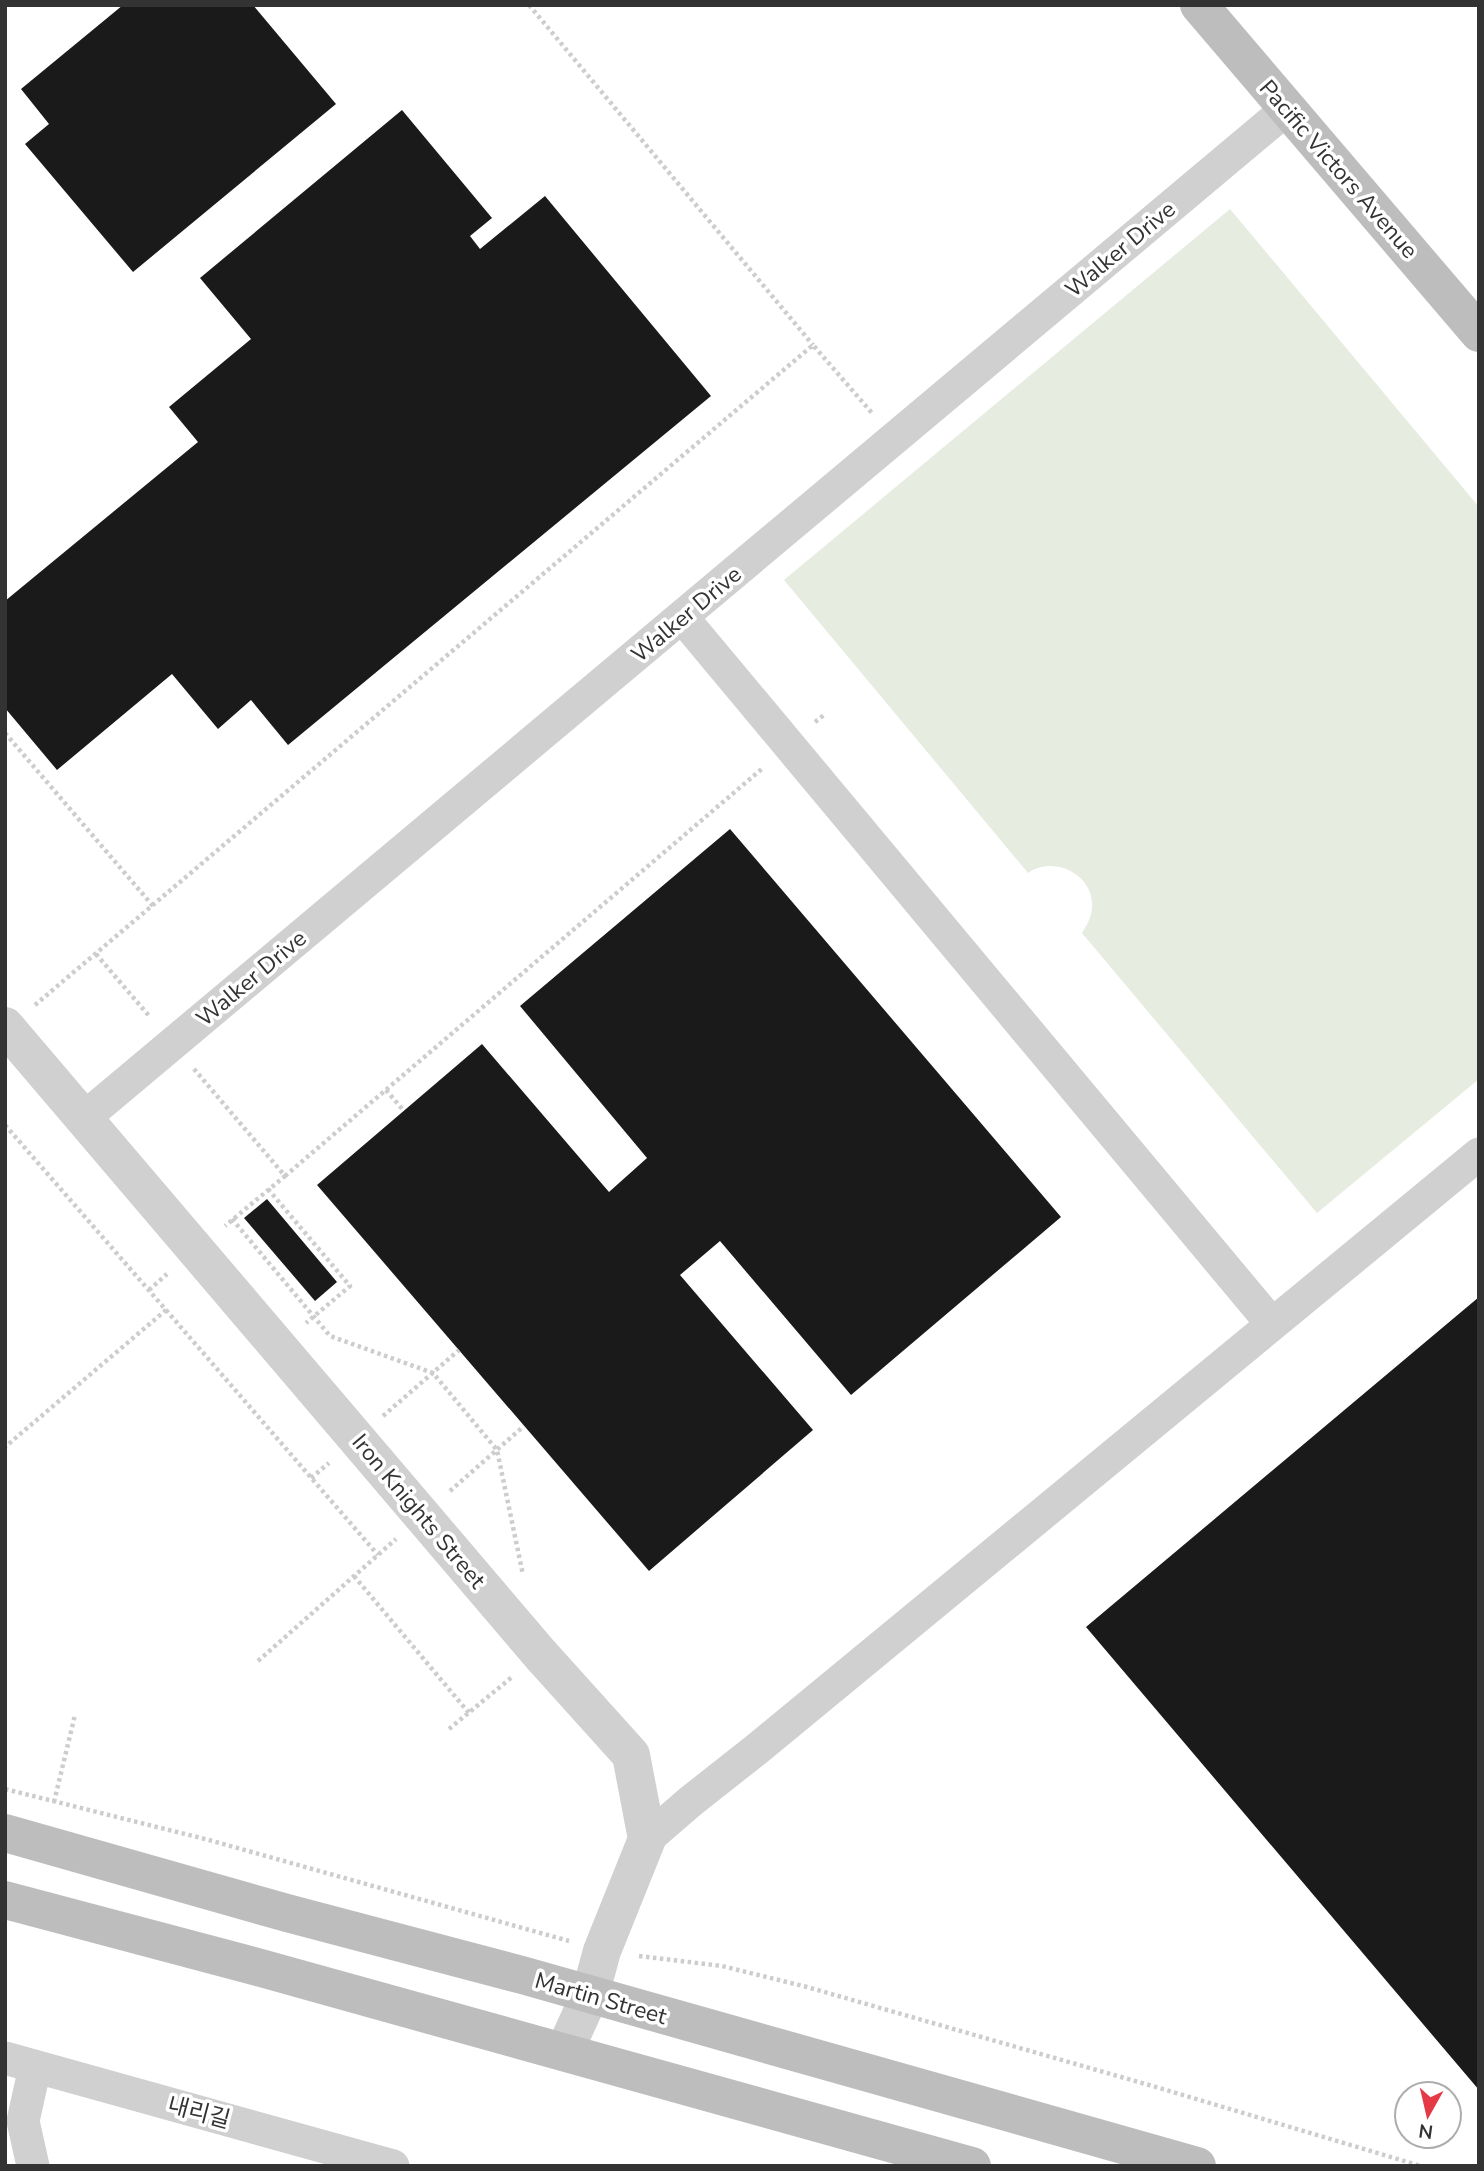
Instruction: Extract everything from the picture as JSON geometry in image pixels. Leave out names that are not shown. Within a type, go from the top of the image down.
[{"type":"main road","name":"Pacific Victors Avenue","points":[[1199,5],[1479,333]]},
{"type":"main road","name":"Martin Street","points":[[5,1833],[1196,2166]]},
{"type":"main road","points":[[5,1900],[972,2166]]},
{"type":"street","name":"Walker Drive","points":[[84,1118],[1287,109]]},
{"type":"street","points":[[682,617],[1272,1324]]},
{"type":"street","name":"Iron Knights Street","points":[[6,1027],[540,1654],[631,1755],[647,1839]]},
{"type":"street","points":[[564,2052],[590,1995],[602,1951],[647,1839],[1479,1154]]},
{"type":"street","points":[[20,2062],[23,2121],[33,2166]]},
{"type":"street","name":"내리길","points":[[20,2062],[393,2166]]},
{"type":"path","points":[[528,5],[894,439]]},
{"type":"path","points":[[6,1027],[153,906],[813,345]]},
{"type":"path","points":[[149,1290],[824,715]]},
{"type":"path","points":[[5,733],[153,906]]},
{"type":"path","points":[[96,954],[285,1175]]},
{"type":"path","points":[[386,1090],[404,1111]]},
{"type":"path","points":[[5,1125],[378,1555]]},
{"type":"path","points":[[268,1189],[350,1286],[279,1346]]},
{"type":"path","points":[[232,1219],[330,1336],[433,1373],[497,1450],[526,1586]]},
{"type":"path","points":[[5,1447],[166,1310]]},
{"type":"path","points":[[258,1661],[524,1426]]},
{"type":"path","points":[[354,1576],[469,1713]]},
{"type":"path","points":[[449,1729],[540,1654]]},
{"type":"path","points":[[54,1802],[75,1715]]},
{"type":"path","points":[[5,1789],[222,1844],[602,1951],[722,1966],[807,1987],[1422,2166]]},
{"type":"shaded area","points":[[1230,209],[1479,507],[1479,1079],[1317,1213],[1082,933],[1092,910],[1091,895],[1086,885],[1079,877],[1060,867],[1038,868],[1028,873],[784,580]]},
{"type":"building","points":[[123,5],[253,5],[336,104],[133,272],[25,144],[49,124],[21,89]]},
{"type":"building","points":[[402,110],[492,218],[470,236],[480,249],[545,196],[711,396],[288,745],[251,700],[218,729],[172,674],[57,770],[5,708],[5,601],[198,442],[169,407],[251,339],[200,278]]},
{"type":"building","points":[[730,829],[1061,1217],[851,1395],[720,1241],[680,1275],[813,1430],[649,1571],[317,1185],[482,1044],[609,1192],[647,1158],[520,1006]]},
{"type":"building","points":[[267,1199],[337,1282],[315,1301],[244,1218]]},
{"type":"building","points":[[1479,1297],[1479,2090],[1086,1627]]}]
